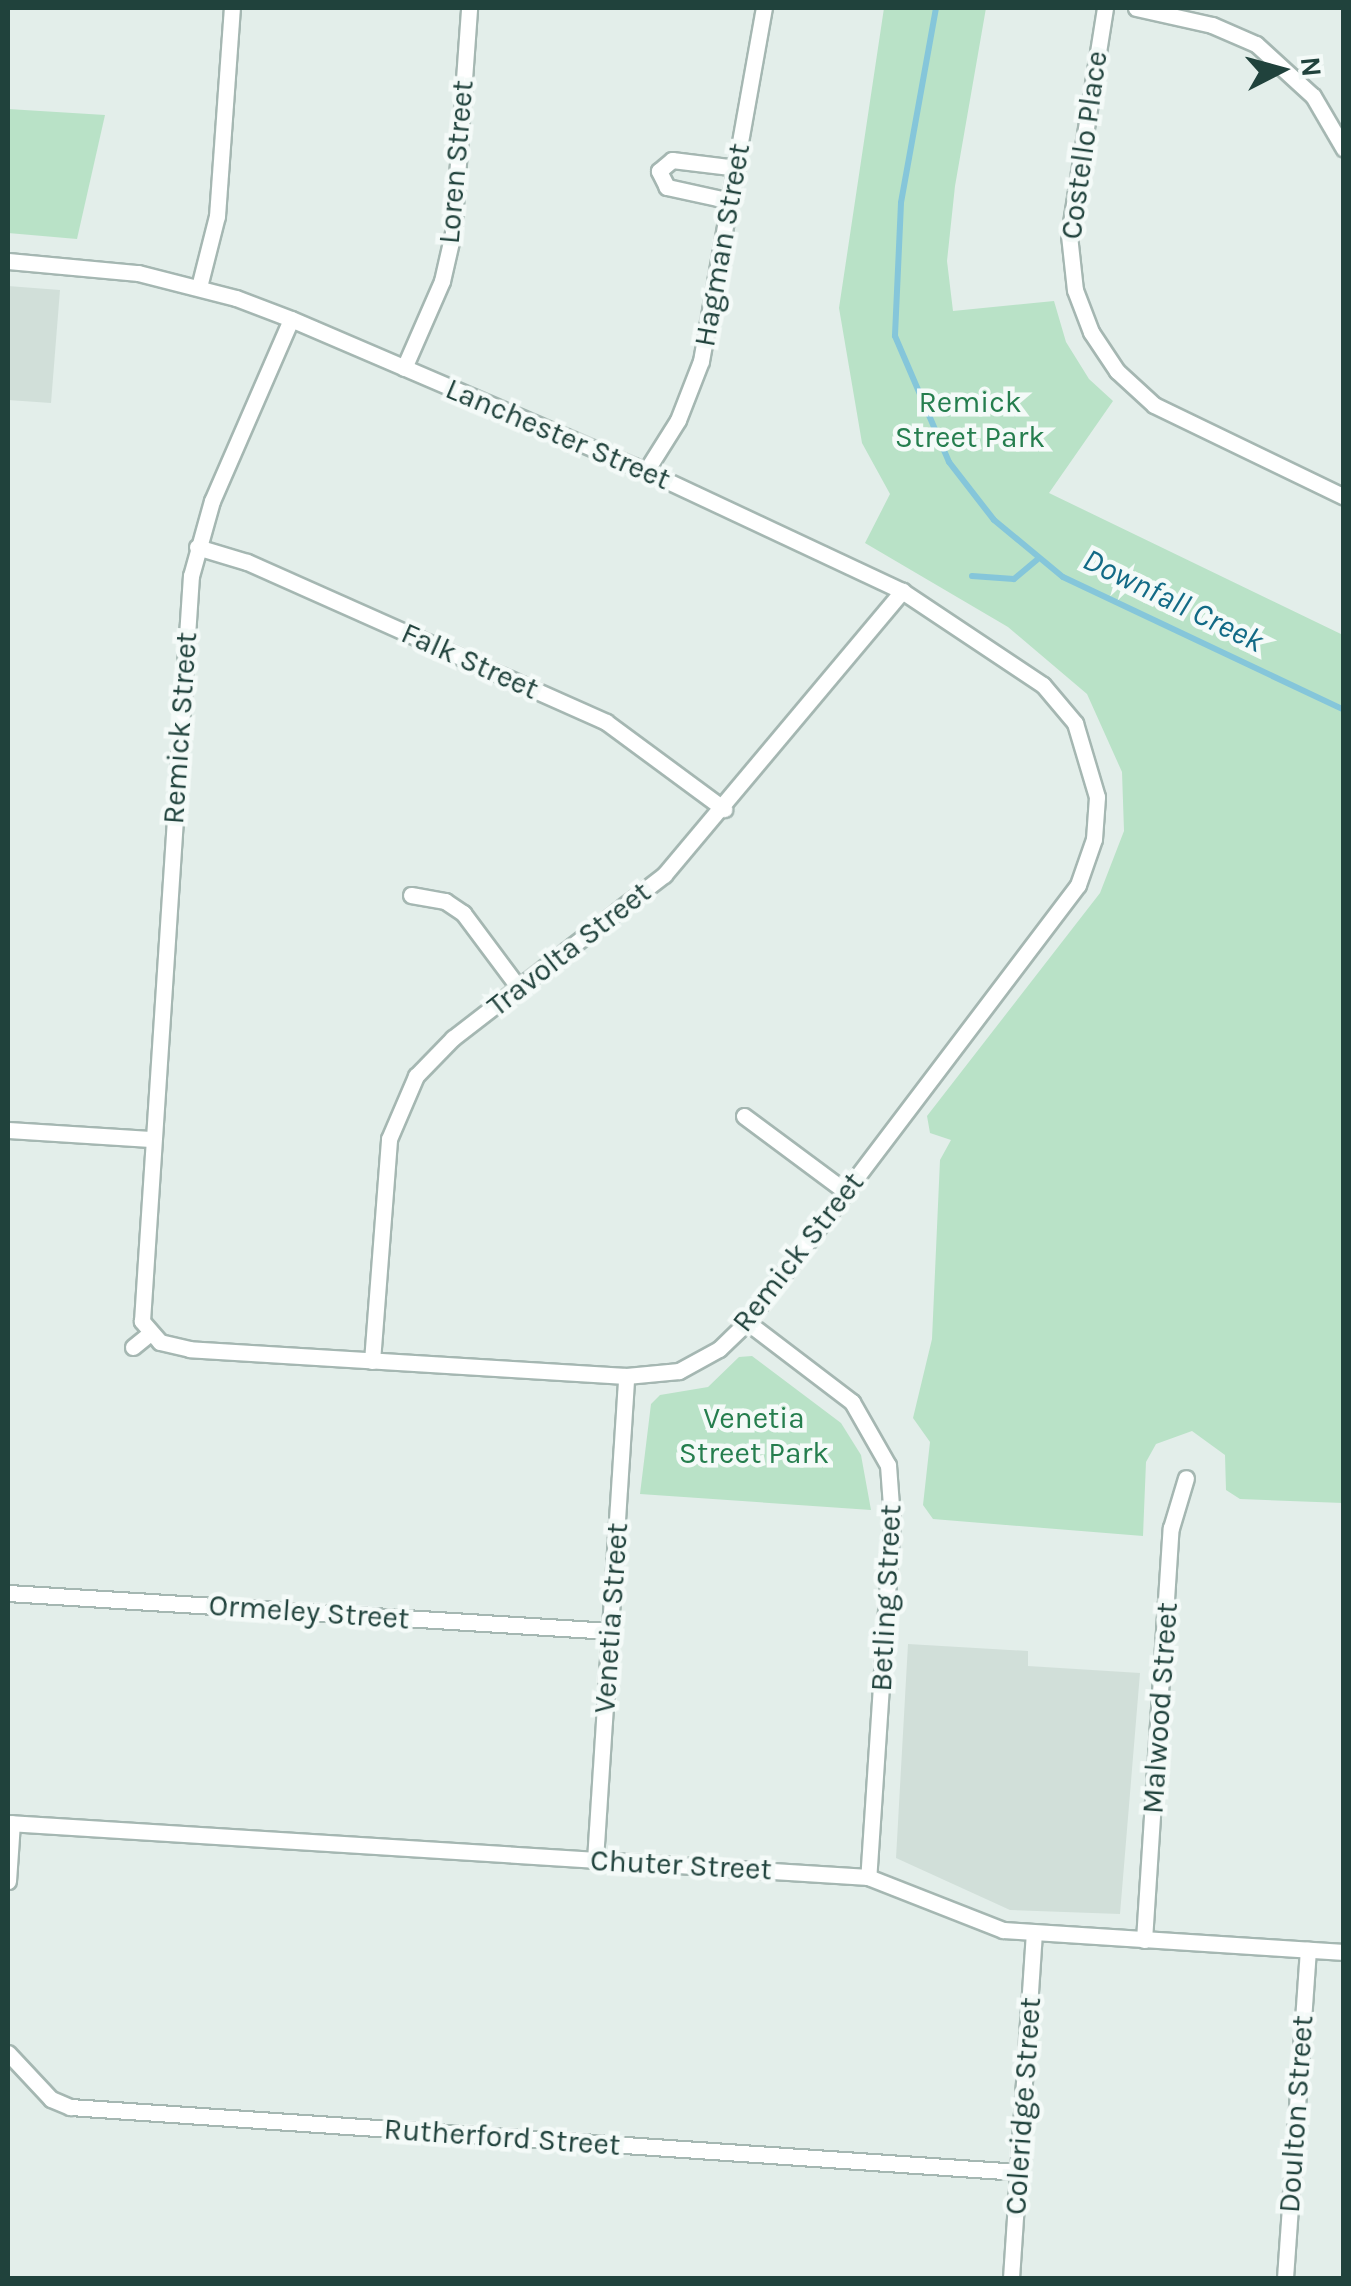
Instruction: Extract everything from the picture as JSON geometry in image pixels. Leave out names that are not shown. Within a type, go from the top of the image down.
[{"type":"street","points":[[199,287],[217,216],[232,8]]},
{"type":"street","name":"Loren Street","points":[[404,368],[442,281],[453,232],[469,8]]},
{"type":"street","name":"Hagman Street","points":[[646,472],[678,420],[701,361],[764,8]]},
{"type":"street","name":"Costello Place","points":[[1105,8],[1069,235],[1075,290],[1092,332],[1117,371],[1154,405],[1344,497]]},
{"type":"street","points":[[1136,8],[1212,25],[1266,52],[1314,96],[1344,148]]},
{"type":"street","points":[[731,201],[667,186],[660,171],[672,160],[736,168]]},
{"type":"street","name":"Lanchester Street","points":[[8,261],[120,270],[199,287],[291,319],[646,472],[902,591],[1022,670],[1066,710]]},
{"type":"street","name":"Remick Street","points":[[291,319],[197,547],[139,1306],[150,1334],[174,1347],[626,1376],[695,1364],[747,1322],[1062,907],[1087,864],[1097,798],[1086,748],[1066,710]]},
{"type":"street","name":"Falk Street","points":[[197,547],[247,562],[606,722],[724,810]]},
{"type":"street","name":"Travolta Street","points":[[372,1361],[394,1120],[431,1059],[637,899],[724,810],[902,591]]},
{"type":"street","points":[[411,895],[462,913],[520,988]]},
{"type":"street","points":[[744,1116],[846,1192]]},
{"type":"street","points":[[8,1130],[151,1139]]},
{"type":"street","name":"Betling Street","points":[[747,1322],[852,1402],[888,1465],[892,1520],[868,1877]]},
{"type":"street","points":[[133,1348],[150,1334]]},
{"type":"street","name":"Venetia Street","points":[[595,1860],[626,1376]]},
{"type":"street","name":"Malwood Street","points":[[1144,1940],[1171,1528],[1186,1478]]},
{"type":"street","name":"Ormeley Street","points":[[8,1593],[610,1631]]},
{"type":"street","points":[[8,1881],[10,1823]]},
{"type":"street","name":"Chuter Street","points":[[10,1823],[868,1877],[995,1928],[1034,1934],[1344,1952]]},
{"type":"street","name":"Coleridge Street","points":[[1012,2278],[1034,1934]]},
{"type":"street","name":"Doulton Street","points":[[1285,2278],[1308,1950]]},
{"type":"street","name":"Rutherford Street","points":[[8,2053],[50,2100],[70,2107],[1018,2172]]},
{"type":"shaded area","points":[[8,286],[60,290],[51,403],[8,400]]},
{"type":"shaded area","points":[[908,1644],[1028,1651],[1028,1666],[1140,1673],[1120,1914],[1010,1910],[896,1858]]},
{"type":"green space","name":"Remick Street Park","points":[[884,8],[986,8],[955,186],[947,261],[953,311],[1054,301],[1066,342],[1089,379],[1113,401],[1049,493],[1343,635],[1343,1503],[1240,1499],[1226,1490],[1225,1455],[1192,1431],[1156,1444],[1146,1462],[1143,1536],[933,1519],[923,1505],[930,1442],[913,1418],[932,1339],[940,1160],[951,1140],[930,1133],[927,1116],[1100,893],[1124,831],[1122,772],[1087,694],[1008,627],[865,543],[890,494],[862,443],[839,308]]},
{"type":"green space","points":[[8,109],[105,115],[77,239],[8,233]]},
{"type":"green space","name":"Venetia Street Park","points":[[752,1356],[841,1423],[861,1455],[871,1510],[640,1494],[651,1404],[660,1395],[708,1387],[739,1357]]},
{"type":"waterway","name":"Downfall Creek","points":[[936,8],[901,203],[895,336],[949,462],[994,520],[1063,577],[1344,710]]},
{"type":"waterway","points":[[972,576],[1014,579],[1037,560]]}]
